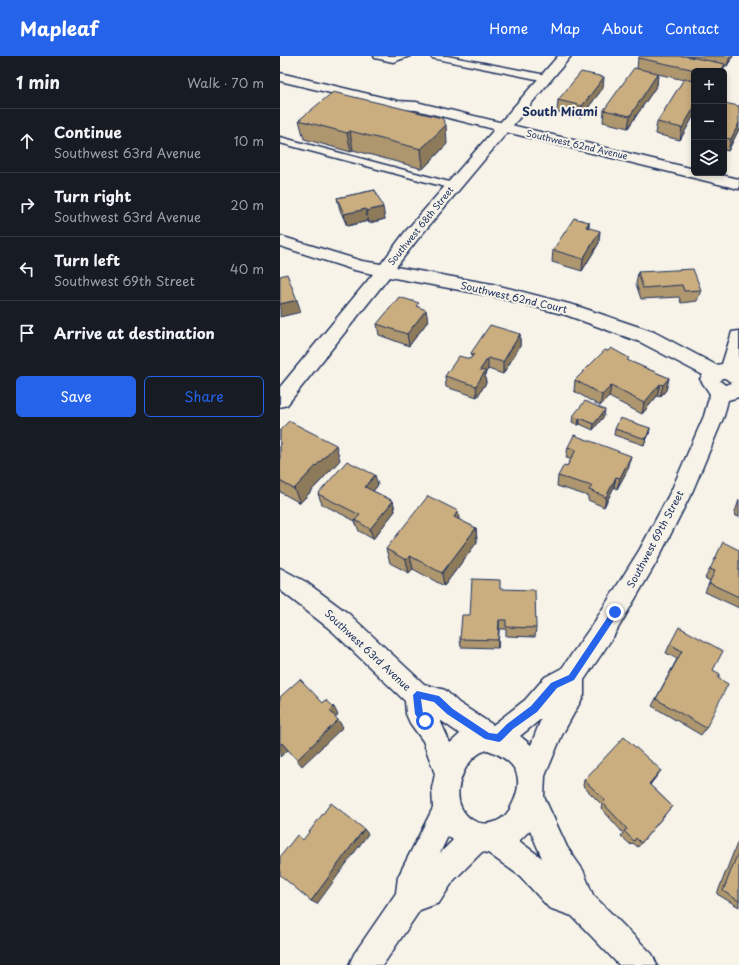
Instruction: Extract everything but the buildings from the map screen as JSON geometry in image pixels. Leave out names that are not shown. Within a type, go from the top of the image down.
[{"type":"street","name":"Southwest 68th Street","points":[[280,400],[385,271],[411,236],[565,56]]},
{"type":"street","name":"Southwest 62nd Avenue","points":[[280,69],[404,98],[416,106]]},
{"type":"street","name":"Southwest 62nd Avenue","points":[[280,78],[398,105],[416,106],[739,184]]},
{"type":"street","name":"Southwest 62nd Court","points":[[280,241],[360,266],[492,290],[571,310],[647,337],[731,383]]},
{"type":"street","name":"Southwest 69th Street","points":[[493,738],[534,709],[554,686],[571,677],[626,594],[659,535],[696,459],[714,416],[731,383],[739,337]]},
{"type":"street","name":"Southwest 63rd Avenue","points":[[280,578],[298,589],[340,622],[417,695],[436,699],[450,712],[493,738]]},
{"type":"street","points":[[410,898],[428,892],[444,870],[484,838],[510,831],[524,814],[531,787],[552,726],[571,695],[571,677]]},
{"type":"street","name":"Southwest 63rd Avenue","points":[[417,695],[419,714],[433,733],[449,774]]},
{"type":"street","points":[[581,904],[574,880],[551,846],[531,787],[525,756],[518,749],[493,738],[477,739],[468,744],[461,752],[449,774],[445,795],[447,809],[450,816],[458,826],[484,838],[530,866],[560,897],[581,904],[642,965]]},
{"type":"street","points":[[365,965],[410,898],[413,877],[447,809]]},
{"type":"lane","points":[[378,56],[389,58],[406,56]]},
{"type":"lane","points":[[435,56],[546,78]]},
{"type":"lane","points":[[280,140],[453,186]]},
{"type":"district","name":"South Miami","points":[[560,112]]},
{"type":"route","points":[[425,721],[419,714],[417,695],[436,699],[450,712],[473,725],[488,737],[499,738],[510,727],[528,715],[554,686],[571,677],[615,612]]}]
